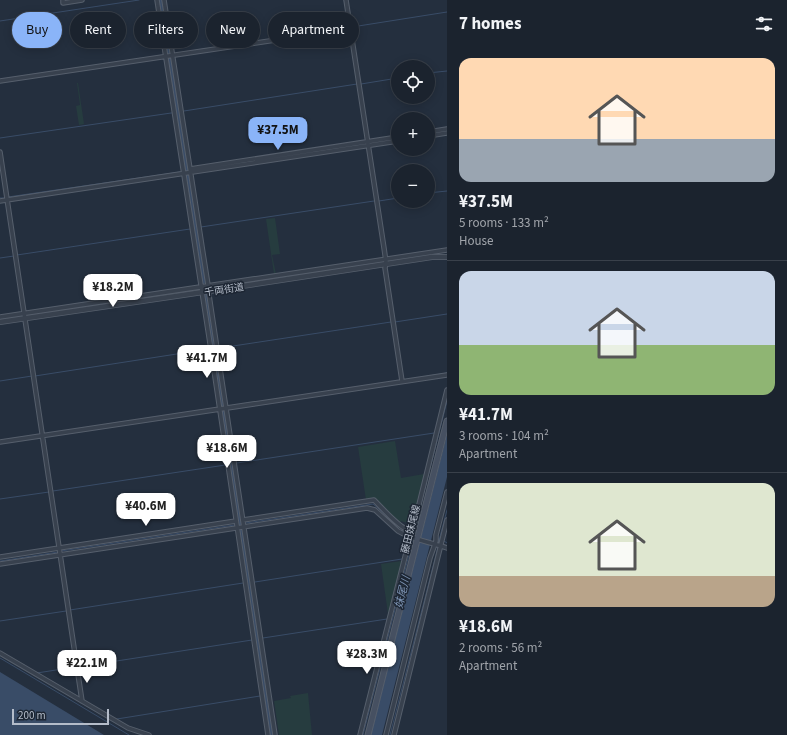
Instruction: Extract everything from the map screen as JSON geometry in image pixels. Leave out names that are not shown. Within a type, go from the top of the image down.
[{"type":"main road","name":"藤田妹尾線","points":[[368,735],[385,649],[447,421]]},
{"type":"street","points":[[63,0],[63,3],[82,0]]},
{"type":"street","points":[[157,0],[168,56],[195,227],[208,288],[214,350],[238,526],[275,735]]},
{"type":"street","points":[[164,0],[168,56],[195,227],[201,289],[214,350],[230,467],[243,520]]},
{"type":"street","points":[[346,0],[348,12]]},
{"type":"street","points":[[0,81],[268,41]]},
{"type":"street","points":[[353,48],[402,381]]},
{"type":"street","points":[[435,131],[447,129]]},
{"type":"street","points":[[435,135],[447,133]]},
{"type":"street","points":[[0,201],[7,198],[186,172],[368,143],[391,138]]},
{"type":"street","points":[[368,143],[391,141]]},
{"type":"street","points":[[0,152],[82,701]]},
{"type":"street","points":[[385,261],[447,250]]},
{"type":"street","name":"千両街道","points":[[0,322],[25,315],[385,261],[447,257]]},
{"type":"street","points":[[0,317],[25,315]]},
{"type":"street","points":[[0,442],[447,375]]},
{"type":"street","points":[[0,557],[60,552],[238,526],[243,520],[332,510],[370,508],[377,511],[395,524],[411,530],[413,529],[447,390]]},
{"type":"street","points":[[394,735],[437,544],[436,534],[447,492]]},
{"type":"street","points":[[0,564],[60,552],[238,526],[332,510],[374,500],[400,532],[447,548]]},
{"type":"street","points":[[386,735],[428,566],[437,544],[442,538],[447,520]]},
{"type":"street","points":[[238,526],[248,584],[268,735]]},
{"type":"street","points":[[360,735],[385,649],[389,619],[404,559],[414,538]]},
{"type":"street","points":[[442,538],[447,540]]},
{"type":"street","points":[[0,653],[128,728],[149,735]]},
{"type":"green space","points":[[77,83],[84,124],[79,125],[76,106],[80,105]]},
{"type":"green space","points":[[275,218],[280,254],[272,255],[276,274],[274,274],[266,219]]},
{"type":"green space","points":[[395,441],[401,478],[424,474],[426,476],[414,525],[401,521],[400,524],[376,500],[366,500],[358,447]]},
{"type":"green space","points":[[402,561],[388,618],[381,564]]},
{"type":"green space","points":[[308,693],[312,735],[279,735],[274,701],[291,698],[290,696]]},
{"type":"water","name":"妹尾川","points":[[447,434],[447,477],[382,735],[371,735]]},
{"type":"water","points":[[0,672],[104,735],[0,735]]},
{"type":"waterway","points":[[0,21],[139,0]]},
{"type":"waterway","points":[[160,0],[203,281]]},
{"type":"waterway","points":[[359,26],[447,12]]},
{"type":"waterway","points":[[435,72],[447,71]]},
{"type":"waterway","points":[[361,84],[391,79]]},
{"type":"waterway","points":[[184,111],[357,84]]},
{"type":"waterway","points":[[0,138],[178,112]]},
{"type":"waterway","points":[[8,197],[187,171]]},
{"type":"waterway","points":[[435,192],[447,191]]},
{"type":"waterway","points":[[0,198],[5,198]]},
{"type":"waterway","points":[[379,201],[391,199]]},
{"type":"waterway","points":[[201,227],[374,201]]},
{"type":"waterway","points":[[17,255],[190,229]]},
{"type":"waterway","points":[[0,258],[14,256]]},
{"type":"waterway","points":[[205,296],[270,735]]},
{"type":"waterway","points":[[395,322],[447,314]]},
{"type":"waterway","points":[[220,348],[391,322]]},
{"type":"waterway","points":[[35,376],[209,349]]},
{"type":"waterway","points":[[404,380],[447,373]]},
{"type":"waterway","points":[[0,381],[32,376]]},
{"type":"waterway","points":[[413,536],[447,401]]},
{"type":"waterway","points":[[237,463],[434,433]]},
{"type":"waterway","points":[[53,491],[232,464]]},
{"type":"waterway","points":[[0,499],[49,492]]},
{"type":"waterway","points":[[246,523],[373,504],[392,520]]},
{"type":"waterway","points":[[438,544],[447,510]]},
{"type":"waterway","points":[[61,551],[241,524]]},
{"type":"waterway","points":[[405,531],[414,532]]},
{"type":"waterway","points":[[363,735],[413,539]]},
{"type":"waterway","points":[[390,735],[438,547]]},
{"type":"waterway","points":[[0,561],[58,552]]},
{"type":"waterway","points":[[255,582],[402,559]]},
{"type":"waterway","points":[[70,610],[243,583]]},
{"type":"waterway","points":[[0,621],[66,611]]},
{"type":"waterway","points":[[263,638],[387,619]]},
{"type":"waterway","points":[[78,667],[252,640]]},
{"type":"waterway","points":[[0,658],[129,735]]},
{"type":"waterway","points":[[37,673],[75,667]]},
{"type":"waterway","points":[[117,719],[260,696]]}]
